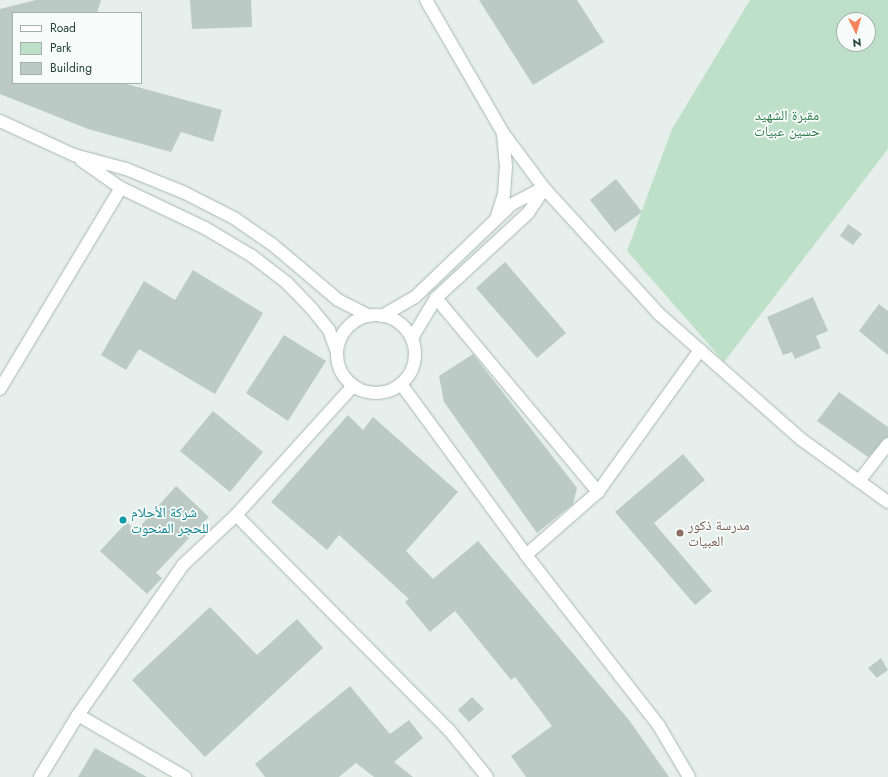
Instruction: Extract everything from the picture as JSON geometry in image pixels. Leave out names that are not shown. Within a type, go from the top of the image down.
[{"type":"street","points":[[426,0],[503,133],[544,188],[659,314],[802,440],[888,502]]},
{"type":"street","points":[[0,121],[74,155],[126,169],[234,218],[273,245],[338,300],[369,316],[382,316],[394,319],[412,338]]},
{"type":"street","points":[[496,219],[504,194],[506,167],[503,133]]},
{"type":"street","points":[[74,155],[121,188],[205,228],[264,265],[312,309],[329,330],[337,352],[341,371],[353,386],[377,393],[401,384],[414,363],[412,338],[436,298],[528,213],[544,188]]},
{"type":"street","points":[[0,389],[121,188]]},
{"type":"street","points":[[382,316],[416,297],[512,204],[544,188]]},
{"type":"street","points":[[436,298],[598,492]]},
{"type":"street","points":[[337,352],[347,328],[369,316]]},
{"type":"street","points":[[526,555],[598,492],[700,350]]},
{"type":"street","points":[[401,384],[526,555],[659,726],[689,777]]},
{"type":"street","points":[[40,777],[78,714],[183,566],[236,515],[353,386]]},
{"type":"street","points":[[859,481],[888,444]]},
{"type":"street","points":[[236,515],[449,730],[487,777]]},
{"type":"street","points":[[78,714],[185,777]]},
{"type":"green space","name":"مقبرة الشهيد حسين عبيات","points":[[750,0],[888,0],[888,149],[724,362],[627,251],[672,129]]},
{"type":"building","points":[[36,0],[101,0],[97,12],[12,12],[12,84],[127,84],[222,110],[213,142],[181,132],[171,152],[88,129],[0,94],[0,9]]},
{"type":"building","points":[[190,0],[251,0],[252,27],[192,29]]},
{"type":"building","points":[[479,0],[577,0],[604,42],[533,85]]},
{"type":"building","points":[[616,179],[642,212],[615,232],[590,200]]},
{"type":"building","points":[[848,224],[862,234],[853,245],[840,236]]},
{"type":"building","points":[[505,262],[566,333],[537,358],[476,288]]},
{"type":"building","points":[[193,270],[263,313],[215,394],[139,349],[126,370],[101,355],[144,281],[175,300]]},
{"type":"building","points":[[813,297],[828,331],[816,336],[821,348],[795,359],[792,352],[783,355],[767,317]]},
{"type":"building","points":[[879,304],[888,311],[888,355],[859,331]]},
{"type":"building","points":[[284,335],[326,361],[288,421],[246,393]]},
{"type":"building","points":[[473,354],[577,488],[573,504],[537,533],[444,402],[439,376]]},
{"type":"building","points":[[839,392],[888,427],[888,437],[868,457],[817,421]]},
{"type":"building","points":[[213,411],[263,452],[230,492],[180,451]]},
{"type":"building","points":[[348,415],[363,430],[373,417],[458,492],[406,551],[433,579],[478,541],[629,720],[669,777],[526,777],[511,756],[552,726],[515,677],[511,680],[455,611],[430,632],[405,602],[409,599],[339,535],[327,550],[271,502]]},
{"type":"building","name":"مدرسة ذكور العبيات","points":[[683,454],[705,480],[654,523],[712,591],[695,605],[615,512]]},
{"type":"building","points":[[176,486],[209,517],[156,573],[162,578],[147,594],[100,551],[127,522],[136,531]]},
{"type":"building","points":[[210,607],[257,655],[297,619],[323,648],[205,757],[132,680]]},
{"type":"building","points":[[881,658],[888,670],[877,678],[868,668]]},
{"type":"building","points":[[350,686],[390,734],[409,720],[423,738],[394,762],[413,777],[374,777],[356,763],[339,777],[265,777],[255,764]]},
{"type":"building","points":[[472,697],[484,709],[469,722],[458,710]]},
{"type":"building","points":[[95,748],[147,777],[78,777]]},
{"type":"place","name":"شركة الأحلام للحجر المنحوت","points":[[123,520]]},
{"type":"place","name":"مدرسة ذكور العبيات","points":[[680,533]]}]
